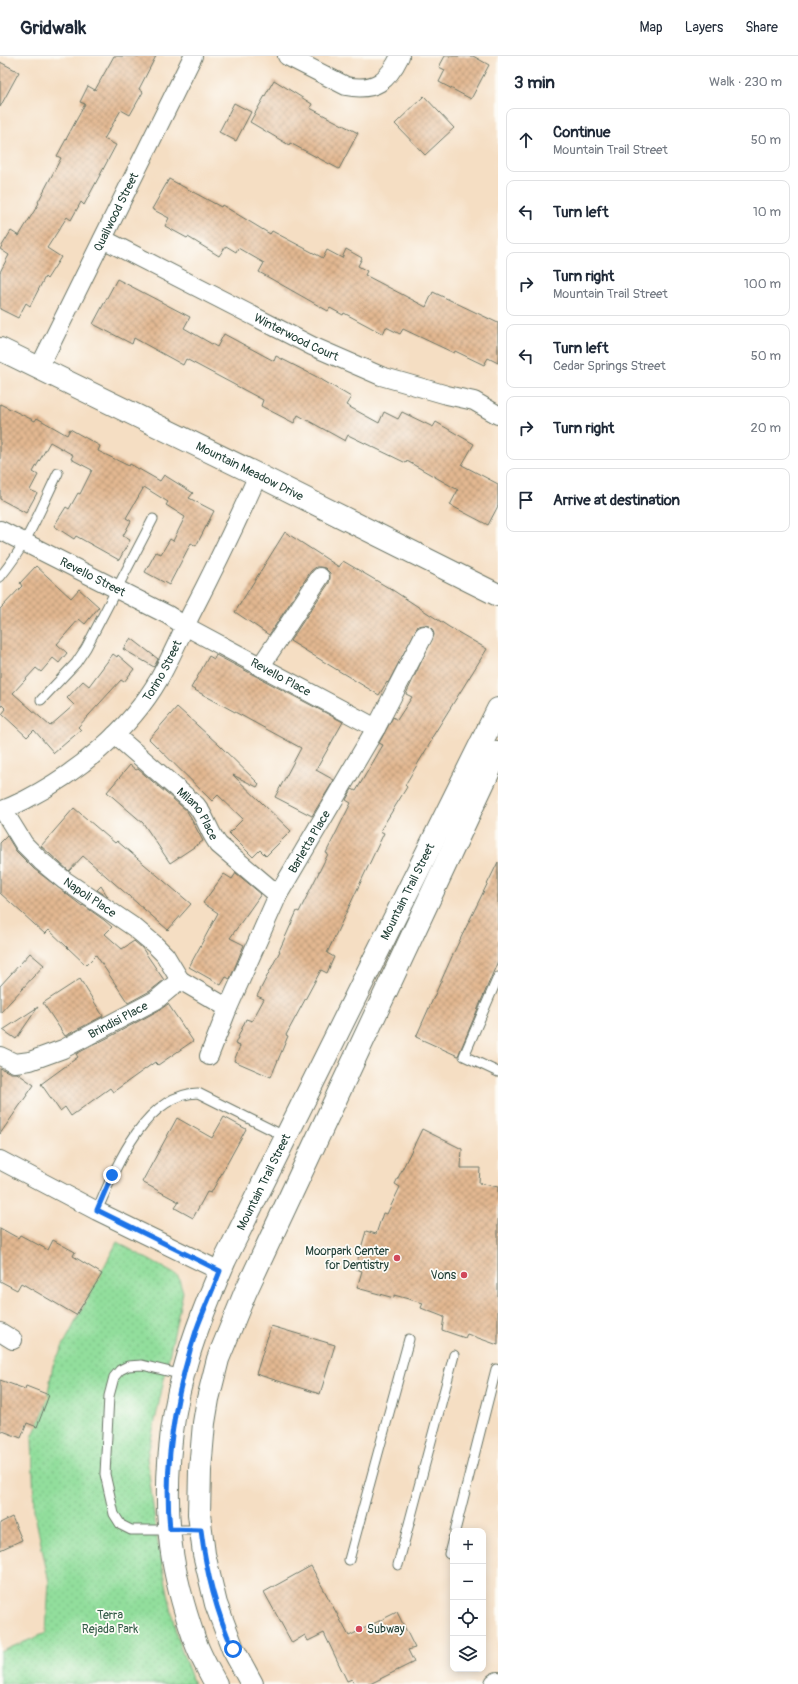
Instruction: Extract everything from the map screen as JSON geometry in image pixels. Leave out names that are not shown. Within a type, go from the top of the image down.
[{"type":"street","name":"Quailwood Street","points":[[39,368],[193,56]]},
{"type":"street","points":[[287,56],[346,86],[356,88],[369,88],[376,85],[393,72],[400,56]]},
{"type":"street","name":"Winterwood Court","points":[[103,239],[312,346],[381,376],[447,395],[474,401],[498,415]]},
{"type":"street","name":"Mountain Meadow Drive","points":[[0,349],[258,475],[498,595]]},
{"type":"street","name":"Torino Street","points":[[1,811],[46,789],[62,778],[115,735],[138,710],[158,680],[220,558],[258,475]]},
{"type":"street","name":"Revello Street","points":[[0,530],[168,615],[185,626]]},
{"type":"street","points":[[260,667],[320,576]]},
{"type":"street","name":"Revello Place","points":[[185,626],[376,728]]},
{"type":"street","name":"Barletta Place","points":[[209,1056],[228,1008],[278,895],[376,728],[424,635]]},
{"type":"street","name":"Mountain Trail Street","points":[[216,1684],[194,1638],[171,1547],[168,1516],[170,1446],[173,1421],[183,1374],[198,1326],[220,1271],[498,709]]},
{"type":"street","name":"Milano Place","points":[[115,735],[196,805],[202,813],[213,838],[219,845],[278,895]]},
{"type":"street","name":"Mountain Trail Street","points":[[252,1684],[233,1649],[216,1604],[204,1554],[199,1514],[200,1470],[204,1423],[218,1359],[245,1293],[498,752]]},
{"type":"street","name":"Napoli Place","points":[[1,811],[24,844],[41,861],[64,880],[135,928],[154,944],[165,955],[180,980]]},
{"type":"street","points":[[180,980],[228,1008]]},
{"type":"street","name":"Brindisi Place","points":[[0,1056],[15,1063],[30,1061],[63,1049],[156,1000],[180,980]]},
{"type":"street","points":[[0,1160],[220,1271]]},
{"type":"lane","points":[[0,577],[25,543],[58,473]]},
{"type":"lane","points":[[41,700],[76,663],[86,648],[154,519]]},
{"type":"lane","points":[[498,978],[464,1056],[498,1072]]},
{"type":"lane","points":[[97,1210],[119,1161],[139,1129],[167,1102],[187,1093],[198,1093],[286,1137]]},
{"type":"lane","points":[[350,1560],[409,1339]]},
{"type":"lane","points":[[398,1565],[454,1355]]},
{"type":"lane","points":[[183,1374],[142,1365],[128,1366],[120,1370],[114,1378],[109,1396],[105,1474],[114,1514],[121,1525],[131,1530],[201,1530]]},
{"type":"lane","points":[[456,1528],[496,1369]]},
{"type":"lane","points":[[449,1554],[450,1550]]},
{"type":"green space","name":"Terra Rejada Park","points":[[117,1242],[178,1276],[183,1292],[147,1458],[157,1538],[177,1638],[194,1684],[0,1684],[0,1652],[46,1633],[49,1582],[34,1510],[32,1437],[45,1409],[53,1365]]},
{"type":"building","points":[[114,56],[156,56],[139,89],[143,92],[130,115],[121,110],[104,139],[116,145],[84,205],[81,202],[71,220],[67,217],[47,248],[61,257],[47,279],[45,277],[30,306],[26,303],[18,318],[0,309],[0,272],[9,255],[0,249],[11,231],[19,236],[39,203],[38,202],[61,158],[57,156],[85,104],[80,102],[88,86],[95,90]]},
{"type":"building","points":[[445,56],[473,56],[489,65],[471,99],[439,82],[445,70],[439,67]]},
{"type":"building","points":[[0,62],[19,72],[0,107]]},
{"type":"building","points":[[274,80],[312,104],[310,108],[358,133],[339,169],[290,143],[289,145],[250,122]]},
{"type":"building","points":[[424,96],[454,128],[425,155],[395,124]]},
{"type":"building","points":[[234,103],[251,112],[236,141],[219,132]]},
{"type":"building","points":[[169,179],[221,207],[222,205],[270,234],[272,231],[323,258],[327,250],[342,258],[346,249],[362,258],[358,266],[367,271],[365,275],[426,307],[433,292],[498,323],[498,363],[488,358],[484,365],[455,351],[454,353],[403,329],[400,334],[386,327],[383,334],[344,313],[343,315],[330,308],[328,311],[259,272],[264,263],[238,248],[236,252],[226,246],[219,256],[188,237],[187,238],[165,226],[169,218],[152,209]]},
{"type":"building","points":[[117,279],[190,317],[184,328],[217,347],[224,334],[274,361],[276,356],[317,377],[351,397],[346,405],[379,423],[384,412],[398,419],[402,412],[433,427],[436,422],[474,444],[462,465],[498,484],[498,506],[488,525],[450,505],[458,490],[407,461],[406,463],[348,435],[345,441],[298,415],[294,423],[261,406],[263,400],[186,359],[183,365],[134,338],[132,344],[93,324]]},
{"type":"building","points":[[0,404],[35,421],[37,418],[67,435],[70,429],[100,446],[98,451],[129,466],[130,464],[160,481],[164,475],[193,493],[189,498],[214,511],[196,546],[191,543],[169,585],[145,572],[156,552],[161,554],[170,539],[173,541],[185,517],[166,505],[168,502],[144,487],[126,518],[131,521],[123,536],[130,540],[119,560],[76,536],[74,539],[54,526],[66,507],[69,509],[78,493],[80,494],[92,470],[71,459],[73,455],[50,442],[33,472],[38,475],[30,490],[37,493],[26,513],[0,499]]},
{"type":"building","points":[[285,532],[339,567],[343,561],[487,649],[431,739],[432,740],[405,785],[407,787],[380,831],[384,833],[327,953],[334,957],[327,973],[321,970],[286,1035],[288,1036],[271,1077],[234,1061],[240,1046],[235,1044],[246,1019],[252,1021],[264,999],[257,996],[280,951],[297,911],[299,912],[328,854],[326,853],[351,803],[346,800],[352,789],[356,791],[383,745],[379,743],[393,717],[397,720],[412,697],[406,694],[434,635],[433,630],[429,626],[418,626],[388,683],[387,682],[379,695],[290,641],[329,583],[330,573],[325,568],[316,567],[311,571],[269,635],[235,612]]},
{"type":"building","points":[[36,566],[71,598],[79,589],[99,607],[85,624],[79,619],[57,644],[67,653],[59,663],[53,658],[41,672],[36,668],[13,693],[50,726],[74,705],[67,698],[83,681],[89,686],[113,654],[117,657],[118,655],[134,669],[124,682],[121,680],[78,727],[81,730],[54,753],[34,730],[27,737],[2,714],[6,709],[2,705],[0,708],[0,609],[22,586],[20,583]]},
{"type":"building","points":[[131,638],[158,659],[154,667],[123,649]]},
{"type":"building","points":[[216,655],[343,722],[316,770],[334,780],[312,816],[275,797],[301,748],[191,688],[209,656],[214,659]]},
{"type":"building","points":[[177,707],[259,784],[257,787],[233,775],[291,831],[266,856],[260,850],[253,857],[229,833],[243,819],[218,795],[212,801],[149,739]]},
{"type":"building","points":[[130,765],[136,770],[138,769],[187,811],[203,841],[170,863],[143,823],[107,792]]},
{"type":"building","points":[[74,808],[115,843],[117,841],[191,904],[168,930],[83,856],[69,871],[41,846]]},
{"type":"building","points":[[7,836],[16,851],[34,869],[112,927],[105,934],[122,949],[134,941],[142,948],[164,980],[150,991],[128,1003],[96,955],[86,965],[49,930],[45,934],[0,893],[0,843]]},
{"type":"building","points":[[498,862],[498,961],[458,1056],[416,1037],[454,952]]},
{"type":"building","points":[[236,873],[261,894],[230,938],[244,945],[230,979],[226,977],[221,985],[189,967],[218,913],[203,903],[224,874],[232,879]]},
{"type":"building","points":[[101,886],[108,897],[97,890]]},
{"type":"building","points":[[30,953],[44,965],[0,1013],[0,986]]},
{"type":"building","points":[[80,979],[103,1016],[65,1036],[43,1003]]},
{"type":"building","points":[[168,1004],[193,1041],[158,1065],[155,1062],[113,1092],[110,1088],[71,1116],[65,1107],[60,1111],[41,1084],[78,1057],[76,1054]]},
{"type":"building","points":[[38,1007],[16,1039],[3,1030]]},
{"type":"building","points":[[0,1068],[11,1073],[17,1073],[34,1085],[0,1134]]},
{"type":"building","points":[[224,1117],[246,1129],[211,1193],[207,1192],[193,1218],[175,1208],[179,1202],[142,1182],[177,1118],[212,1138]]},
{"type":"building","points":[[422,1129],[462,1149],[461,1168],[480,1168],[479,1183],[498,1187],[498,1345],[467,1334],[465,1338],[442,1330],[444,1317],[421,1308],[423,1303],[394,1295],[394,1298],[357,1288],[362,1271],[355,1269],[366,1231],[376,1234],[383,1213],[387,1214],[400,1187],[395,1184]]},
{"type":"building","points":[[0,1228],[18,1238],[20,1235],[48,1250],[53,1240],[75,1252],[73,1256],[102,1274],[76,1315],[21,1283],[17,1290],[0,1281]]},
{"type":"building","points":[[271,1326],[335,1345],[320,1394],[256,1374]]},
{"type":"building","points":[[0,1380],[25,1389],[26,1386],[49,1395],[37,1427],[27,1423],[21,1438],[0,1430]]},
{"type":"building","points":[[12,1517],[22,1540],[0,1550],[0,1523]]},
{"type":"building","points":[[311,1566],[349,1636],[397,1612],[415,1648],[408,1650],[414,1662],[370,1684],[354,1684],[352,1679],[347,1681],[324,1633],[308,1641],[305,1635],[292,1643],[264,1592]]},
{"type":"place","name":"Moorpark Center for Dentistry","points":[[397,1258]]},
{"type":"place","name":"Vons","points":[[464,1275]]},
{"type":"place","name":"Subway","points":[[359,1629]]},
{"type":"route","points":[[112,1175],[97,1210],[220,1271],[198,1326],[183,1374],[173,1421],[170,1446],[168,1516],[170,1529],[201,1530],[204,1554],[216,1604],[225,1632],[233,1649]]}]
